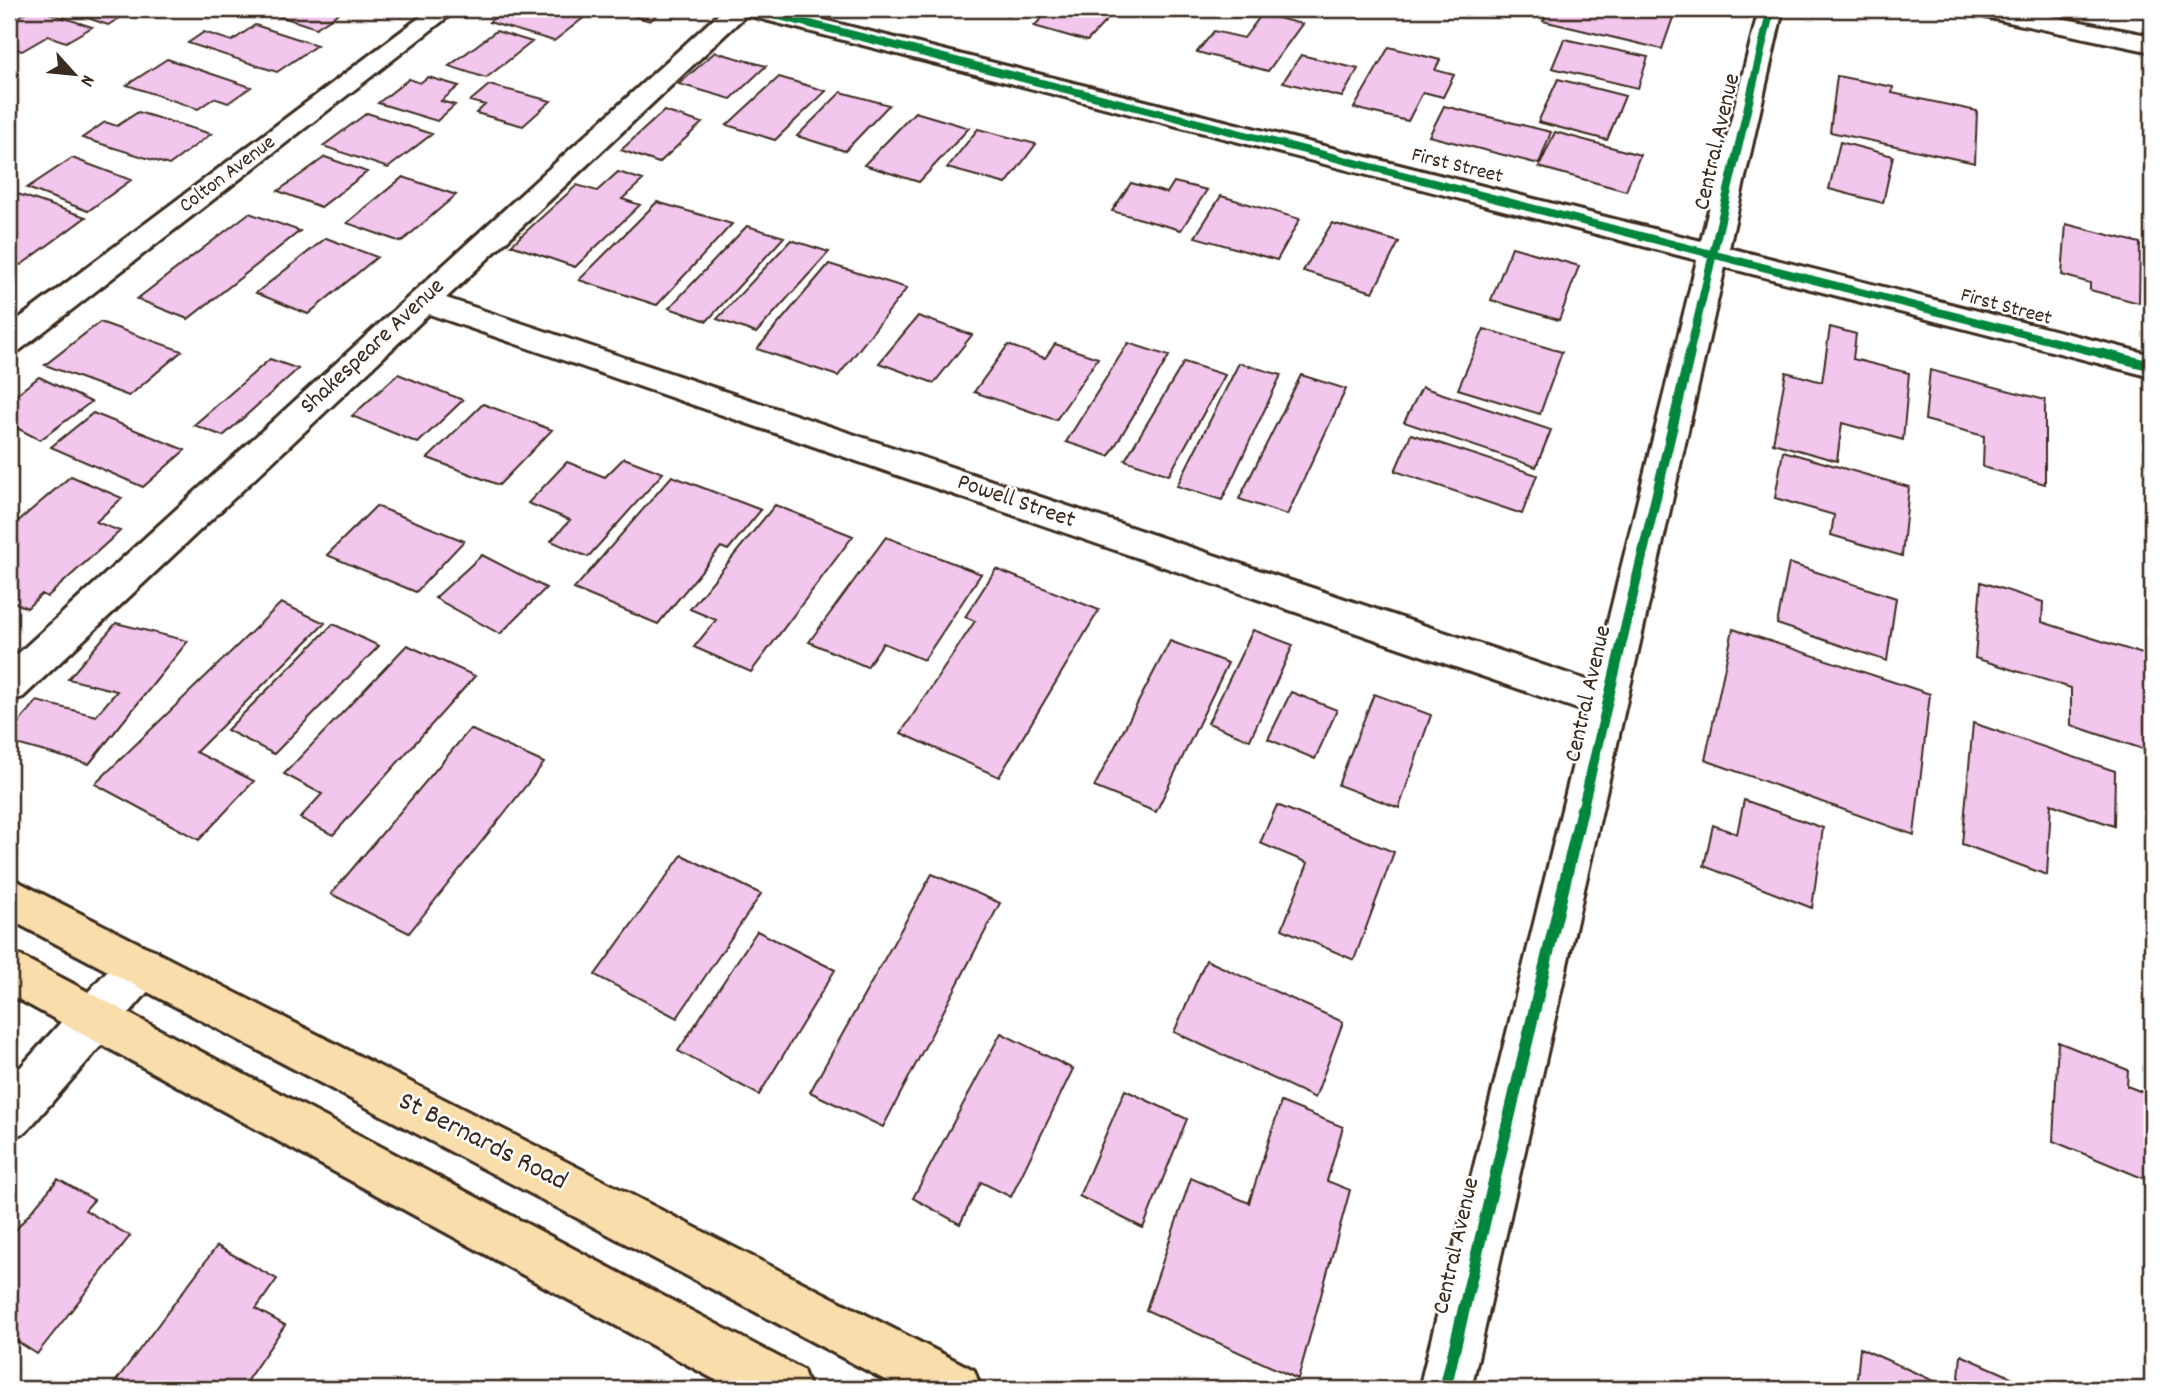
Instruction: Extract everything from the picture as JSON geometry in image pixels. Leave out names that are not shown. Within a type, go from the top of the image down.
[{"type":"main road","name":"St Bernards Road","points":[[9,897],[955,1389]]},
{"type":"main road","points":[[9,971],[784,1389]]},
{"type":"street","name":"Colton Avenue","points":[[9,342],[446,9]]},
{"type":"street","name":"Shakespeare Avenue","points":[[9,686],[738,9]]},
{"type":"street","name":"First Street","points":[[752,9],[1714,252],[2152,366]]},
{"type":"street","name":"Central Avenue","points":[[1445,1389],[1771,9]]},
{"type":"street","points":[[1980,9],[2152,44]]},
{"type":"street","name":"Powell Street","points":[[424,301],[1608,703]]},
{"type":"street","points":[[9,1115],[141,966]]},
{"type":"building","points":[[32,9],[92,27],[66,42],[48,36],[22,51],[9,47],[9,22]]},
{"type":"building","points":[[61,9],[135,9],[108,25]]},
{"type":"building","points":[[257,9],[345,9],[316,28]]},
{"type":"building","points":[[506,9],[595,9],[554,41],[489,22]]},
{"type":"building","points":[[611,9],[664,9],[650,21]]},
{"type":"building","points":[[982,9],[1015,9],[1009,16]]},
{"type":"building","points":[[1051,9],[1117,9],[1087,41],[1034,26]]},
{"type":"building","points":[[1549,9],[1676,9],[1662,49],[1543,21]]},
{"type":"building","points":[[1262,14],[1302,24],[1268,71],[1197,52],[1214,31],[1244,38]]},
{"type":"building","points":[[255,25],[317,45],[277,72],[188,43],[204,32],[232,41]]},
{"type":"building","points":[[496,31],[532,42],[486,78],[449,66]]},
{"type":"building","points":[[1564,39],[1648,57],[1638,88],[1552,68]]},
{"type":"building","points":[[1389,47],[1440,60],[1435,70],[1454,75],[1443,97],[1423,92],[1408,121],[1354,108]]},
{"type":"building","points":[[715,52],[766,66],[731,99],[679,84]]},
{"type":"building","points":[[1301,55],[1358,69],[1342,97],[1283,82]]},
{"type":"building","points":[[167,59],[251,87],[228,103],[214,98],[198,109],[127,85]]},
{"type":"building","points":[[1837,76],[1893,87],[1892,93],[1977,111],[1975,163],[1830,132]]},
{"type":"building","points":[[428,77],[459,86],[441,101],[455,105],[437,121],[378,103],[409,79],[420,83]]},
{"type":"building","points":[[779,77],[826,91],[775,140],[727,125]]},
{"type":"building","points":[[1558,79],[1625,96],[1607,140],[1538,122]]},
{"type":"building","points":[[489,85],[551,101],[523,126],[476,113],[485,105],[470,101]]},
{"type":"building","points":[[841,92],[889,105],[845,151],[797,136]]},
{"type":"building","points":[[1444,106],[1551,132],[1539,164],[1429,136]]},
{"type":"building","points":[[664,111],[702,123],[659,163],[621,150]]},
{"type":"building","points":[[138,112],[211,134],[169,165],[82,138],[105,122],[117,126]]},
{"type":"building","points":[[915,112],[969,128],[919,182],[864,165]]},
{"type":"building","points":[[367,113],[432,134],[388,168],[323,146]]},
{"type":"building","points":[[978,129],[1036,144],[1006,184],[947,168]]},
{"type":"building","points":[[1555,132],[1640,155],[1626,191],[1539,167]]},
{"type":"building","points":[[1840,142],[1893,156],[1883,203],[1829,189]]},
{"type":"building","points":[[325,157],[367,172],[321,207],[278,191]]},
{"type":"building","points":[[72,158],[131,180],[88,211],[27,188]]},
{"type":"building","points":[[618,172],[643,180],[622,199],[640,205],[575,267],[511,245],[577,185],[597,191]]},
{"type":"building","points":[[403,177],[456,195],[401,242],[347,223]]},
{"type":"building","points":[[1174,182],[1207,190],[1181,230],[1112,211],[1131,183],[1167,193]]},
{"type":"building","points":[[9,191],[86,217],[21,265],[9,261]]},
{"type":"building","points":[[1221,196],[1300,219],[1277,260],[1195,237]]},
{"type":"building","points":[[657,202],[732,224],[657,305],[579,280]]},
{"type":"building","points":[[249,213],[300,231],[188,319],[137,299]]},
{"type":"building","points":[[1332,223],[1399,242],[1373,292],[1303,271]]},
{"type":"building","points":[[2066,224],[2140,243],[2139,303],[2090,290],[2090,283],[2062,275]]},
{"type":"building","points":[[747,226],[784,237],[707,321],[669,308]]},
{"type":"building","points":[[326,238],[377,257],[308,314],[256,293]]},
{"type":"building","points":[[791,240],[829,252],[756,333],[717,319]]},
{"type":"building","points":[[1512,247],[1579,266],[1559,320],[1491,300]]},
{"type":"building","points":[[829,264],[907,288],[838,376],[757,349]]},
{"type":"building","points":[[918,316],[972,335],[934,383],[879,363]]},
{"type":"building","points":[[100,322],[182,351],[129,396],[45,365]]},
{"type":"building","points":[[1830,327],[1856,334],[1853,359],[1909,373],[1903,440],[1842,423],[1837,461],[1773,443],[1786,372],[1822,382]]},
{"type":"building","points":[[1484,329],[1562,352],[1540,414],[1458,389]]},
{"type":"building","points":[[1128,343],[1169,356],[1109,456],[1066,442]]},
{"type":"building","points":[[1055,344],[1098,358],[1056,420],[974,392],[1008,345],[1045,358]]},
{"type":"building","points":[[270,359],[298,369],[223,436],[194,425]]},
{"type":"building","points":[[1184,362],[1225,375],[1169,475],[1125,460]]},
{"type":"building","points":[[1239,363],[1281,375],[1222,500],[1177,486]]},
{"type":"building","points":[[1930,370],[2045,400],[2045,484],[1983,467],[1984,436],[1925,420]]},
{"type":"building","points":[[398,374],[463,400],[418,443],[352,416]]},
{"type":"building","points":[[1301,375],[1346,389],[1287,515],[1239,499]]},
{"type":"building","points":[[39,377],[91,402],[40,440],[9,424],[9,400]]},
{"type":"building","points":[[1422,387],[1551,430],[1536,467],[1404,422]]},
{"type":"building","points":[[483,404],[552,430],[499,485],[428,458]]},
{"type":"building","points":[[93,413],[185,450],[143,487],[51,447]]},
{"type":"building","points":[[1411,434],[1537,475],[1522,514],[1395,471]]},
{"type":"building","points":[[1783,451],[1909,487],[1902,556],[1831,535],[1834,515],[1775,498]]},
{"type":"building","points":[[624,458],[663,473],[588,557],[551,541],[570,520],[528,503],[567,462],[605,477]]},
{"type":"building","points":[[71,476],[122,498],[96,522],[120,531],[47,597],[42,594],[27,608],[9,600],[9,529]]},
{"type":"building","points":[[672,476],[761,510],[728,550],[721,547],[658,624],[574,589]]},
{"type":"building","points":[[775,505],[853,536],[751,672],[694,647],[716,620],[690,609]]},
{"type":"building","points":[[376,506],[464,541],[416,592],[327,555]]},
{"type":"building","points":[[886,537],[981,574],[924,660],[883,643],[867,667],[809,642]]},
{"type":"building","points":[[482,555],[546,588],[500,634],[435,598]]},
{"type":"building","points":[[1789,563],[1896,598],[1887,661],[1777,624]]},
{"type":"building","points":[[996,569],[1099,610],[999,777],[901,733],[975,621],[965,617]]},
{"type":"building","points":[[1981,582],[2043,602],[2042,622],[2152,657],[2152,752],[2071,725],[2071,688],[1975,658]]},
{"type":"building","points":[[281,603],[325,623],[196,752],[254,781],[199,840],[95,784]]},
{"type":"building","points":[[116,623],[188,641],[89,764],[9,742],[9,734],[37,701],[96,716],[117,691],[68,679]]},
{"type":"building","points":[[333,624],[379,646],[274,754],[227,730]]},
{"type":"building","points":[[1733,629],[1930,694],[1914,835],[1705,760]]},
{"type":"building","points":[[1253,630],[1293,645],[1250,740],[1208,723]]},
{"type":"building","points":[[1170,641],[1228,663],[1156,812],[1094,787]]},
{"type":"building","points":[[407,645],[475,676],[333,835],[300,818],[322,794],[284,774]]},
{"type":"building","points":[[1291,692],[1337,710],[1315,759],[1268,739]]},
{"type":"building","points":[[1374,694],[1431,715],[1399,808],[1338,785]]},
{"type":"building","points":[[1973,723],[2115,771],[2114,826],[2051,804],[2047,875],[1962,844]]},
{"type":"building","points":[[470,729],[544,763],[409,933],[331,894]]},
{"type":"building","points":[[1744,800],[1823,828],[1812,908],[1704,866],[1713,825],[1737,834]]},
{"type":"building","points":[[1277,805],[1394,852],[1354,960],[1282,929],[1308,863],[1260,843]]},
{"type":"building","points":[[682,855],[761,894],[677,1018],[595,975]]},
{"type":"building","points":[[932,874],[1000,903],[883,1127],[810,1092]]},
{"type":"building","points":[[757,931],[835,970],[759,1095],[678,1051]]},
{"type":"building","points":[[1206,960],[1343,1022],[1315,1098],[1174,1032]]},
{"type":"building","points":[[1001,1033],[1073,1069],[1011,1197],[981,1182],[960,1224],[913,1198]]},
{"type":"building","points":[[2058,1042],[2128,1070],[2127,1086],[2152,1096],[2152,1182],[2053,1141]]},
{"type":"building","points":[[1125,1090],[1187,1119],[1143,1228],[1079,1196]]},
{"type":"building","points":[[1281,1102],[1343,1127],[1327,1181],[1350,1190],[1298,1379],[1146,1310],[1191,1178],[1249,1203]]},
{"type":"building","points":[[58,1179],[94,1200],[85,1210],[130,1236],[37,1354],[9,1336],[9,1238]]},
{"type":"building","points":[[217,1246],[277,1279],[256,1309],[285,1325],[241,1389],[110,1389]]},
{"type":"building","points":[[1860,1348],[1952,1389],[1856,1389]]},
{"type":"building","points":[[1961,1355],[2038,1389],[1958,1389]]},
{"type":"cycle path","points":[[752,9],[2152,366]]},
{"type":"cycle path","points":[[1445,1389],[1771,9]]}]
